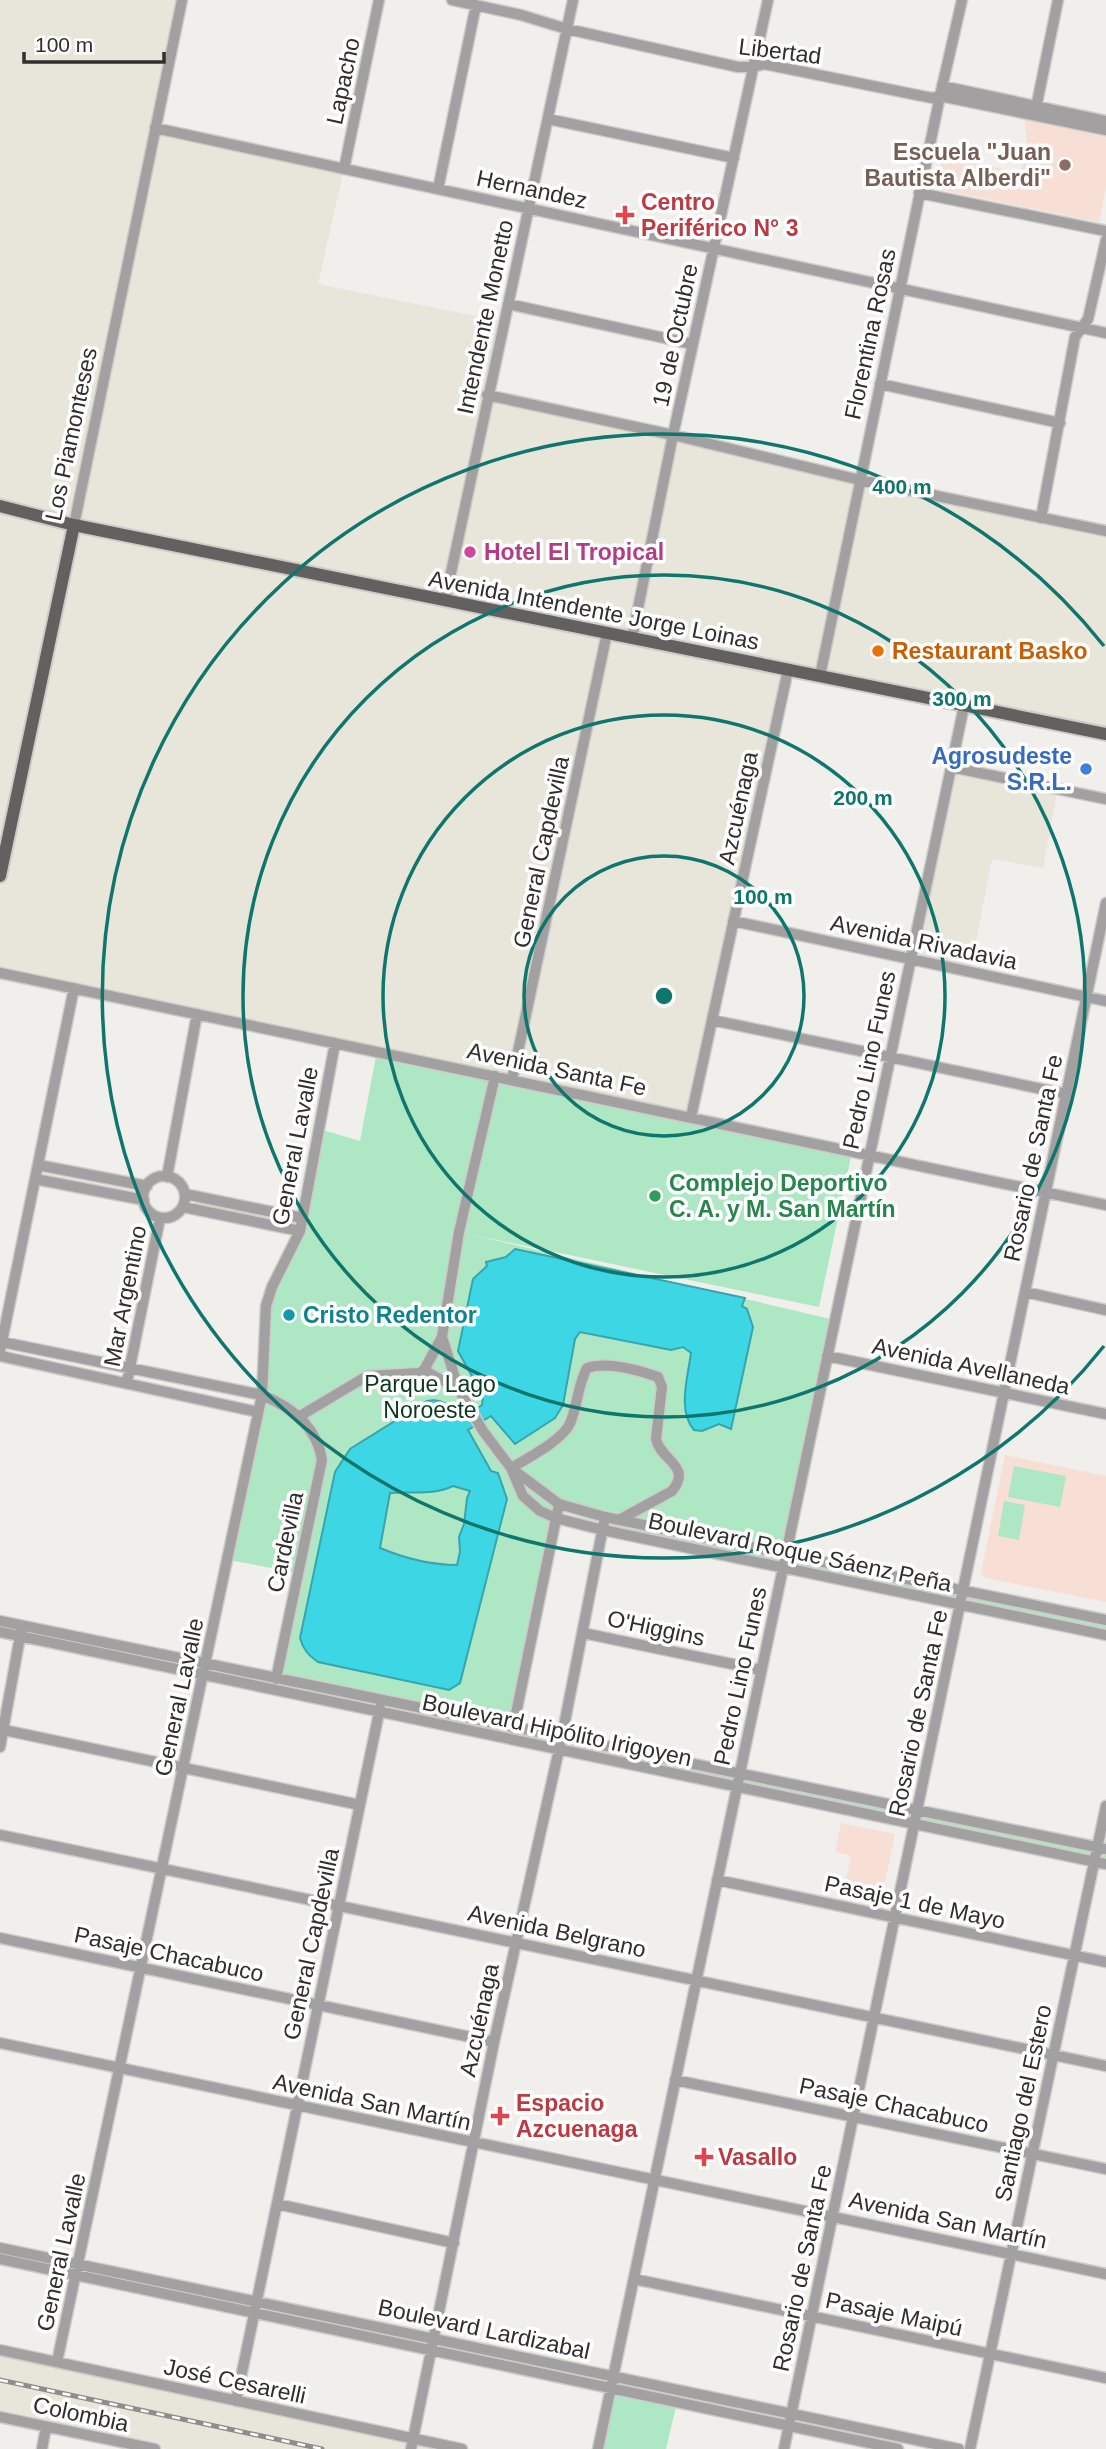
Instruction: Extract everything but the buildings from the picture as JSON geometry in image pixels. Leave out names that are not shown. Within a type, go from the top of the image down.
[{"type":"main road","name":"Avenida Intendente Jorge Loinas","points":[[0,506],[74,525],[1106,734]]},
{"type":"main road","name":"Los Piamonteses","points":[[0,876],[74,525]]},
{"type":"street","name":"Los Piamonteses","points":[[74,525],[182,0]]},
{"type":"street","name":"Lapacho","points":[[344,169],[379,0]]},
{"type":"street","name":"Libertad","points":[[452,0],[521,15],[567,29],[738,66],[753,67],[764,64],[932,97],[941,91],[1106,121]]},
{"type":"street","name":"Intendente Monetto","points":[[445,601],[573,0]]},
{"type":"street","name":"19 de Octubre","points":[[632,638],[692,344],[768,0]]},
{"type":"street","name":"Florentina Rosas","points":[[820,676],[919,193],[962,0]]},
{"type":"street","points":[[1035,110],[1058,0]]},
{"type":"street","points":[[438,188],[476,5]]},
{"type":"street","name":"Libertad","points":[[1035,110],[1106,130]]},
{"type":"street","points":[[548,119],[734,158]]},
{"type":"street","name":"Hernandez","points":[[155,128],[1106,333]]},
{"type":"street","points":[[919,193],[1106,230]]},
{"type":"street","points":[[1041,518],[1076,337],[1088,319],[1106,240]]},
{"type":"street","points":[[508,304],[692,344]]},
{"type":"street","points":[[880,384],[1060,423]]},
{"type":"street","points":[[487,395],[673,435],[860,480],[1106,531]]},
{"type":"street","name":"General Capdevilla","points":[[512,1080],[607,633]]},
{"type":"street","name":"Azcuénaga","points":[[691,1117],[788,670]]},
{"type":"street","name":"Pedro Lino Funes","points":[[598,2449],[964,706]]},
{"type":"street","points":[[951,767],[1106,799]]},
{"type":"street","name":"Rosario de Santa Fe","points":[[784,2449],[1106,903]]},
{"type":"street","name":"Avenida Rivadavia","points":[[733,921],[1106,1001]]},
{"type":"street","name":"Avenida Santa Fe","points":[[0,973],[1106,1205]]},
{"type":"street","points":[[74,988],[1,1346],[262,1395],[300,1416],[367,1376],[412,1374],[424,1370],[442,1337],[459,1232],[495,1076]]},
{"type":"street","points":[[167,1177],[197,1014]]},
{"type":"street","points":[[712,1020],[890,1055],[1066,1094]]},
{"type":"street","name":"General Lavalle","points":[[57,2362],[262,1395],[266,1306],[272,1287],[300,1231],[335,1042]]},
{"type":"street","points":[[38,1165],[147,1186]]},
{"type":"street","points":[[167,1177],[177,1181],[185,1194],[183,1207],[173,1216],[160,1218],[149,1212],[144,1200],[147,1186],[155,1178],[167,1177]]},
{"type":"street","points":[[35,1179],[144,1200]]},
{"type":"street","points":[[185,1194],[302,1218]]},
{"type":"street","points":[[183,1207],[300,1231]]},
{"type":"street","name":"Mar Argentino","points":[[127,1382],[160,1218]]},
{"type":"street","points":[[1025,1292],[1106,1310]]},
{"type":"street","name":"Boulevard Roque Sáenz Peña","points":[[442,1337],[459,1390],[483,1431],[511,1468],[523,1496],[540,1511],[555,1518],[782,1569],[1106,1635]]},
{"type":"street","points":[[0,1356],[258,1412]]},
{"type":"street","name":"Avenida Avellaneda","points":[[827,1356],[1106,1414]]},
{"type":"street","points":[[511,1468],[567,1430],[587,1368],[597,1365],[645,1372],[658,1377],[662,1387],[656,1439],[658,1447],[675,1464],[679,1473],[678,1485],[619,1520]]},
{"type":"street","points":[[424,1370],[459,1390]]},
{"type":"street","name":"Cardevilla","points":[[276,1679],[322,1460],[300,1416]]},
{"type":"street","name":"Boulevard Roque Sáenz Peña","points":[[511,1468],[559,1504],[605,1517],[1106,1620]]},
{"type":"street","points":[[513,1728],[559,1504]]},
{"type":"street","name":"Azcuénaga","points":[[412,2444],[494,2042],[562,1736],[605,1517]]},
{"type":"street","name":"Boulevard Hipólito Irigoyen","points":[[0,1621],[21,1631],[381,1706],[562,1736],[1102,1848]]},
{"type":"street","points":[[0,1747],[21,1631]]},
{"type":"street","name":"Boulevard Hipólito Irigoyen","points":[[0,1632],[21,1631]]},
{"type":"street","name":"O'Higgins","points":[[583,1633],[761,1670]]},
{"type":"street","name":"Boulevard Hipólito Irigoyen","points":[[203,1669],[276,1679],[559,1749],[1106,1864]]},
{"type":"street","name":"General Capdevilla","points":[[236,2401],[381,1706]]},
{"type":"street","points":[[4,1730],[360,1805]]},
{"type":"street","name":"Santiago del Estero","points":[[970,2449],[1034,2154],[1073,1956],[1094,1862],[1102,1848],[1106,1806]]},
{"type":"street","name":"Avenida Belgrano","points":[[0,1835],[1106,2066]]},
{"type":"street","name":"Pasaje 1 de Mayo","points":[[717,1880],[1106,1962]]},
{"type":"street","name":"Pasaje Chacabuco","points":[[0,1938],[494,2042]]},
{"type":"street","name":"Avenida San Martín","points":[[0,2043],[473,2144],[654,2178],[1106,2273]]},
{"type":"street","name":"Pasaje Chacabuco","points":[[675,2080],[1106,2169]]},
{"type":"street","points":[[277,2204],[454,2243]]},
{"type":"street","name":"Boulevard Lardizabal","points":[[0,2248],[959,2449]]},
{"type":"street","name":"Boulevard Lardizabal","points":[[0,2259],[898,2449]]},
{"type":"street","name":"Pasaje Maipú","points":[[634,2279],[1106,2378]]},
{"type":"street","name":"José Cesarelli","points":[[0,2350],[236,2401],[412,2444],[462,2449]]},
{"type":"street","name":"Colombia","points":[[0,2417],[155,2449]]},
{"type":"street","points":[[42,2449],[47,2427]]},
{"type":"shaded area","points":[[0,0],[182,0],[155,128],[344,169],[318,284],[505,322],[488,395],[1106,531],[1106,734],[788,671],[691,1117],[0,973]]},
{"type":"shaded area","name":"Escuela \"Juan Bautista Alberdi\"","points":[[1024,117],[1106,135],[1106,187],[1099,222],[937,189],[942,156],[1021,173],[1027,148]]},
{"type":"shaded area","points":[[951,767],[1058,788],[1043,868],[992,859],[970,972],[910,958]]},
{"type":"shaded area","points":[[1005,1455],[1106,1476],[1106,1602],[985,1578],[981,1573]]},
{"type":"shaded area","points":[[841,1823],[895,1834],[881,1901],[874,1905],[842,1898],[851,1856],[835,1852]]},
{"type":"shaded area","points":[[0,2351],[460,2449],[167,2449],[27,2422],[0,2416]]},
{"type":"green space","name":"Parque Lago Noroeste","points":[[377,1051],[495,1076],[459,1232],[465,1234],[497,1083],[851,1157],[819,1307],[468,1234],[835,1320],[786,1553],[560,1504],[513,1727],[1106,1849],[1106,1864],[0,1632],[0,1621],[276,1679],[298,1573],[229,1560],[258,1412],[266,1306],[300,1231],[319,1129],[360,1141]]},
{"type":"green space","points":[[1014,1466],[1066,1476],[1060,1507],[1008,1497]]},
{"type":"green space","points":[[1004,1501],[1025,1505],[1019,1540],[998,1536]]},
{"type":"green space","points":[[637,1527],[1106,1624],[1106,1630],[635,1533]]},
{"type":"green space","points":[[611,2389],[677,2402],[666,2449],[598,2449]]},
{"type":"water","points":[[515,1249],[745,1298],[742,1306],[747,1309],[753,1327],[731,1429],[719,1424],[702,1431],[694,1430],[689,1422],[685,1393],[691,1353],[683,1347],[671,1350],[580,1332],[575,1339],[563,1405],[555,1418],[515,1444],[491,1416],[468,1430],[491,1471],[498,1473],[507,1499],[460,1683],[449,1690],[318,1662],[306,1652],[300,1638],[335,1472],[350,1449],[427,1401],[443,1402],[462,1419],[482,1405],[483,1396],[458,1351],[473,1279],[487,1266],[486,1262],[506,1257]],"holes":[[[453,1486],[470,1491],[459,1537],[457,1565],[417,1560],[380,1548],[390,1493],[430,1492]]]},
{"type":"railway","points":[[0,2380],[322,2449]]},
{"type":"place","name":"Escuela \"Juan Bautista Alberdi\"","points":[[1065,165]]},
{"type":"place","name":"Centro Periférico N° 3","points":[[625,215]]},
{"type":"place","name":"Hotel El Tropical","points":[[470,552]]},
{"type":"place","name":"Restaurant Basko","points":[[878,651]]},
{"type":"place","name":"Agrosudeste S.R.L.","points":[[1086,769]]},
{"type":"place","name":"Complejo Deportivo C. A. y M. San Martín","points":[[655,1196]]},
{"type":"place","name":"Cristo Redentor","points":[[289,1315]]},
{"type":"place","name":"Espacio Azcuenaga","points":[[500,2116]]},
{"type":"place","name":"Vasallo","points":[[704,2157]]}]
